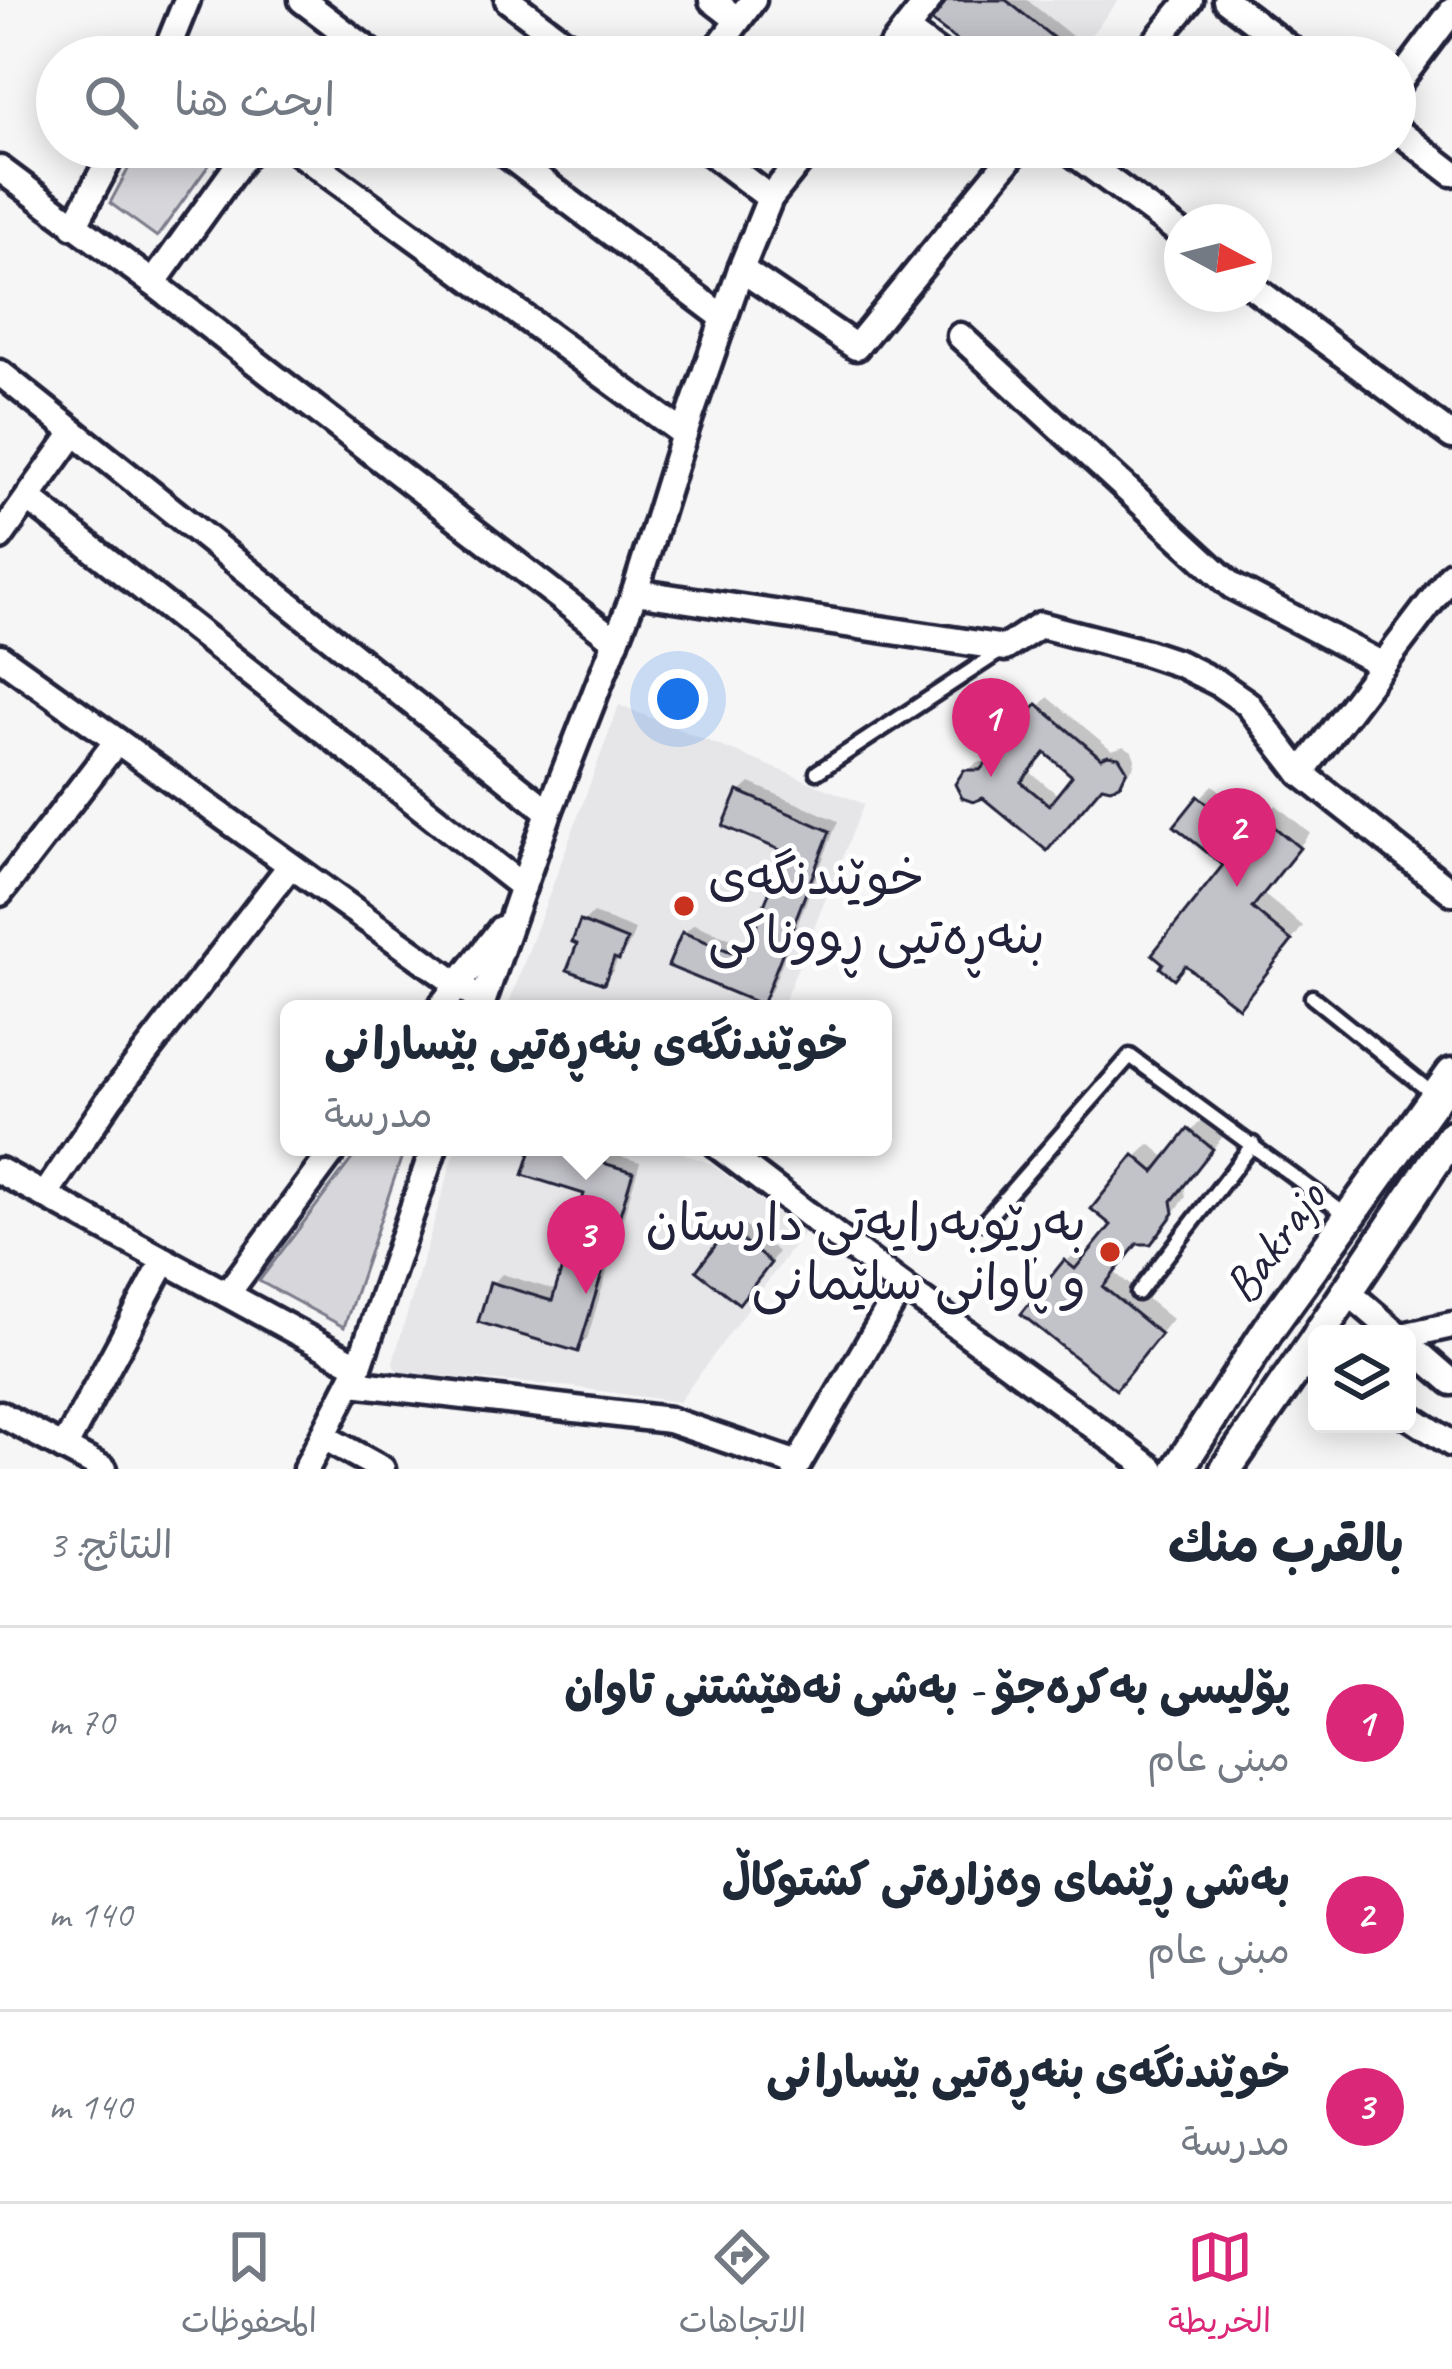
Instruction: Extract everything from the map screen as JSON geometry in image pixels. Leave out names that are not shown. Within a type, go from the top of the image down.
[{"type":"street","points":[[173,36],[187,0]]},
{"type":"street","points":[[302,0],[349,36]]},
{"type":"street","points":[[508,0],[556,36]]},
{"type":"street","points":[[712,0],[746,10],[726,36]]},
{"type":"street","points":[[901,36],[929,0]]},
{"type":"street","points":[[1161,36],[1190,0]]},
{"type":"street","points":[[1226,0],[1273,36]]},
{"type":"street","points":[[1416,59],[1452,11]]},
{"type":"street","points":[[906,30],[914,36]]},
{"type":"street","points":[[1416,145],[1452,173]]},
{"type":"street","points":[[74,226],[105,168]]},
{"type":"street","points":[[153,283],[236,168]]},
{"type":"street","points":[[320,168],[684,434]]},
{"type":"street","points":[[525,168],[724,318]]},
{"type":"street","points":[[731,168],[770,198]]},
{"type":"street","points":[[483,1000],[549,812],[635,592],[741,269],[770,198],[794,168]]},
{"type":"street","points":[[741,269],[856,347],[1002,168]]},
{"type":"street","points":[[1095,168],[1164,220]]},
{"type":"street","points":[[0,170],[616,641]]},
{"type":"street","points":[[1272,301],[1452,436]]},
{"type":"street","points":[[960,336],[1232,586],[1383,665]]},
{"type":"street","points":[[0,374],[549,812]]},
{"type":"street","points":[[0,537],[74,434]]},
{"type":"street","points":[[28,498],[524,887]]},
{"type":"street","points":[[1301,772],[1452,574]]},
{"type":"street","points":[[635,592],[1005,648],[1040,625],[1180,664],[1247,703],[1301,772],[1452,892]]},
{"type":"street","points":[[0,657],[474,1000]]},
{"type":"street","points":[[0,893],[117,741]]},
{"type":"street","points":[[45,1195],[109,1100],[290,866]]},
{"type":"street","points":[[446,1000],[514,913]]},
{"type":"street","name":"Bakrajo","points":[[1178,1469],[1272,1324],[1444,1085]]},
{"type":"street","name":"Bakrajo","points":[[1327,1325],[1452,1136]]},
{"type":"street","points":[[226,1294],[329,1156]]},
{"type":"street","points":[[306,1469],[355,1374],[431,1156]]},
{"type":"street","points":[[731,1156],[1152,1469]]},
{"type":"street","points":[[0,1171],[226,1294],[355,1374],[670,1420],[796,1467],[902,1286]]},
{"type":"street","points":[[64,1448],[165,1260]]},
{"type":"street","points":[[1348,1292],[1386,1325]]},
{"type":"street","points":[[1416,1336],[1452,1324]]},
{"type":"street","points":[[1416,1348],[1452,1382]]},
{"type":"street","name":"Bakrajo","points":[[1226,1469],[1308,1355]]},
{"type":"street","points":[[0,1414],[104,1469]]},
{"type":"street","points":[[1416,1421],[1452,1444]]},
{"type":"street","points":[[324,1437],[382,1469]]},
{"type":"lane","points":[[817,772],[1005,648]]},
{"type":"lane","points":[[1312,997],[1444,1085]]},
{"type":"lane","points":[[985,1222],[1130,1056],[1350,1218]]},
{"type":"lane","points":[[1138,1293],[1253,1144]]},
{"type":"shaded area","points":[[947,0],[1119,0],[1090,36],[951,36],[931,21]]},
{"type":"shaded area","points":[[129,168],[207,168],[157,237],[110,203]]},
{"type":"shaded area","name":"خوێندنگەی بنەڕەتیی ڕووناکی","points":[[619,705],[864,804],[785,1000],[510,1000]]},
{"type":"shaded area","points":[[354,1156],[402,1156],[344,1327],[259,1281]]},
{"type":"shaded area","points":[[453,1156],[691,1156],[709,1163],[804,1232],[679,1402],[573,1387],[402,1373],[393,1362]]},
{"type":"building","points":[[947,0],[1006,0],[1051,36],[951,36],[931,21]]},
{"type":"building","points":[[1037,704],[1101,758],[1119,757],[1127,770],[1120,785],[1102,786],[1047,851],[983,798],[973,802],[962,798],[955,784],[964,770],[980,770]],"holes":[[[1045,753],[1072,776],[1049,805],[1021,782]]]},
{"type":"building","points":[[738,791],[830,831],[764,1000],[750,1000],[668,966],[682,932],[744,957],[785,852],[723,826]]},
{"type":"building","points":[[1198,796],[1246,835],[1261,816],[1300,848],[1252,908],[1292,941],[1239,1008],[1185,965],[1174,979],[1152,954],[1223,865],[1174,826]]},
{"type":"building","points":[[580,921],[627,940],[604,984],[567,970]]},
{"type":"building","name":"بەڕێوبەرایەتی دارستان و پاوانی سلێمانی","points":[[1188,1129],[1213,1149],[1172,1201],[1174,1213],[1151,1244],[1137,1244],[1103,1287],[1161,1334],[1116,1390],[1021,1314],[1064,1260],[1075,1269],[1111,1225],[1091,1209],[1134,1155],[1154,1172]]},
{"type":"building","points":[[529,1156],[581,1156],[633,1172],[578,1352],[478,1322],[490,1282],[552,1301],[584,1194],[523,1175]]},
{"type":"building","points":[[728,1229],[771,1263],[739,1304],[696,1271]]},
{"type":"place","name":"پۆلیسی بەکرەجۆ - بەشی نەهێشتنی تاوان","points":[[991,777]]},
{"type":"place","name":"بەشی ڕێنمای وەزارەتی کشتوکاڵ","points":[[1237,887]]},
{"type":"place","name":"خوێندنگەی بنەڕەتیی ڕووناکی","points":[[684,906]]},
{"type":"place","name":"بەڕێوبەرایەتی دارستان و پاوانی سلێمانی","points":[[1110,1252]]},
{"type":"place","name":"خوێندنگەی بنەڕەتیی بێسارانی","points":[[586,1294]]}]
